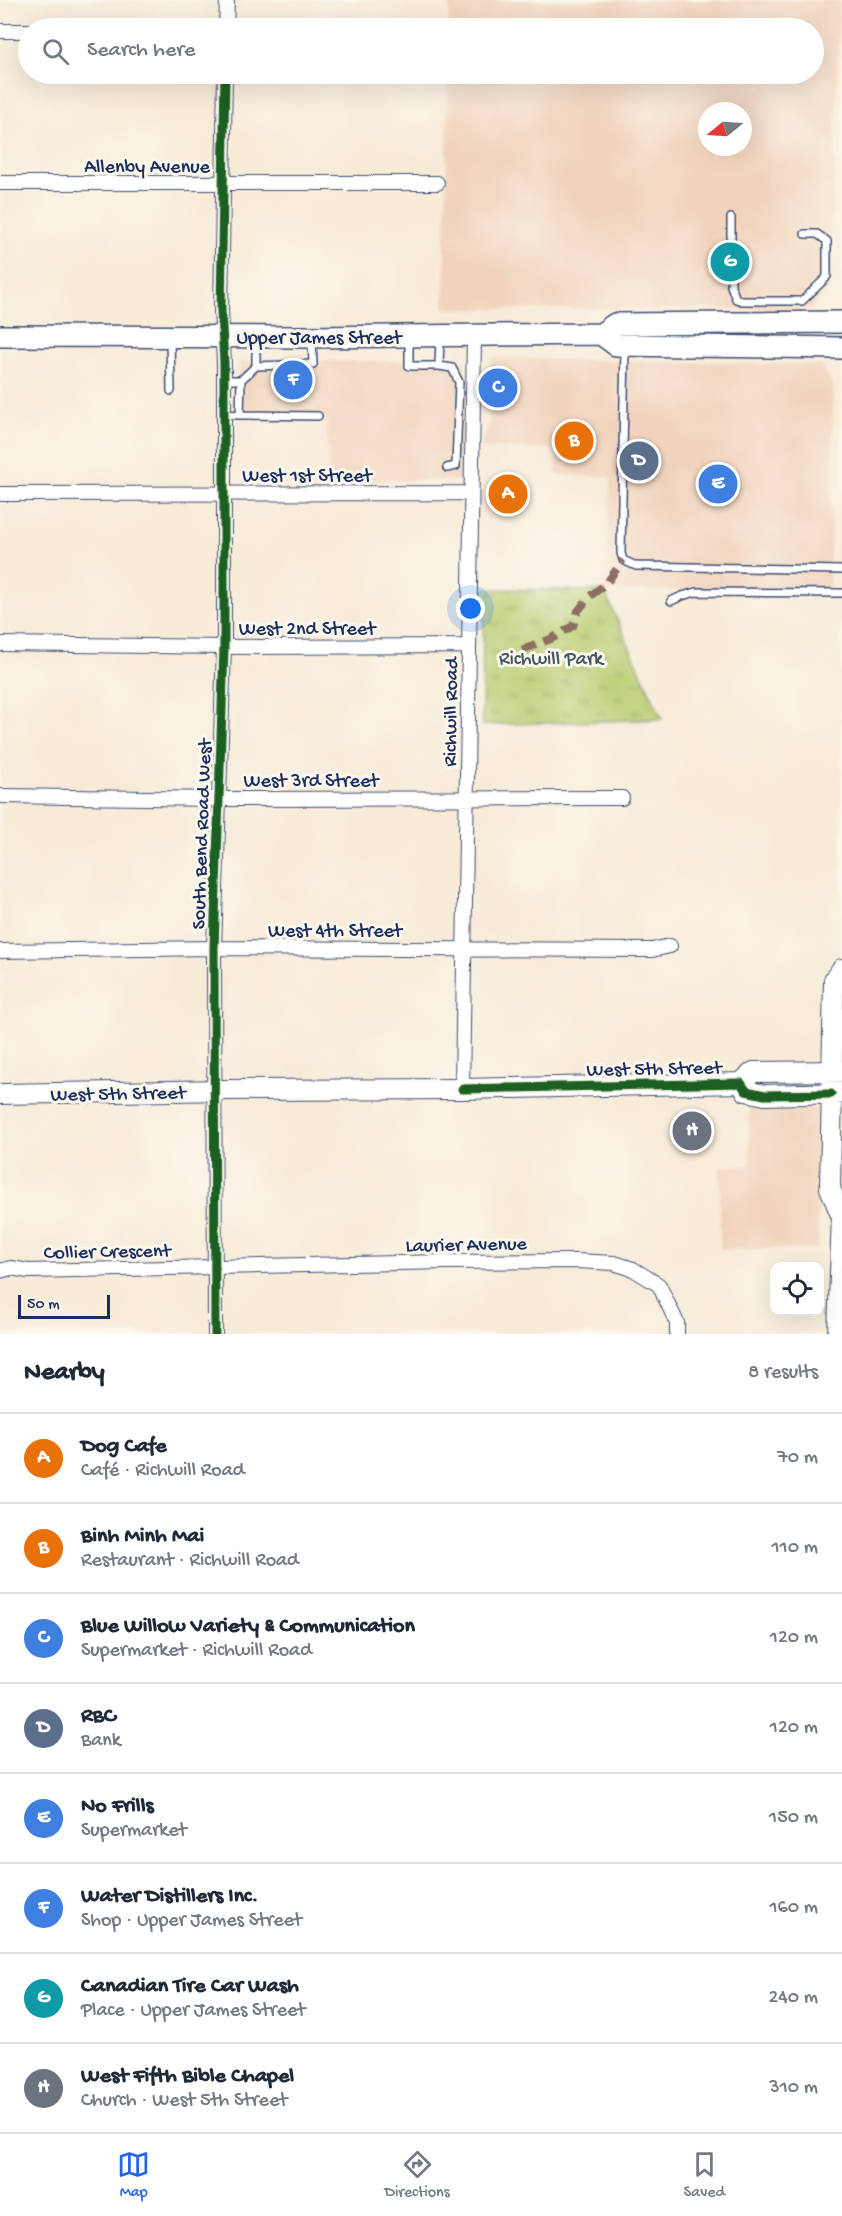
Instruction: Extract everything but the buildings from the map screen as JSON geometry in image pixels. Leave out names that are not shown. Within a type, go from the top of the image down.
[{"type":"main road","name":"Upper James Street","points":[[0,336],[312,337],[602,334],[615,324],[632,323],[842,322]]},
{"type":"main road","points":[[632,323],[646,335],[665,345]]},
{"type":"main road","name":"Upper James Street","points":[[602,334],[616,345],[842,348]]},
{"type":"main road","points":[[838,1334],[841,1214],[830,1188],[837,1094],[834,980],[842,969]]},
{"type":"main road","name":"West 5th Street","points":[[0,1094],[462,1089],[741,1083],[753,1072],[837,1071]]},
{"type":"main road","name":"West 5th Street","points":[[741,1083],[744,1089],[753,1094],[837,1094]]},
{"type":"street","points":[[226,18],[227,0]]},
{"type":"street","points":[[0,31],[18,31]]},
{"type":"street","name":"South Bend Road West","points":[[215,1334],[214,948],[224,646],[222,336],[225,84]]},
{"type":"street","name":"Allenby Avenue","points":[[0,183],[437,183]]},
{"type":"street","name":"Richwill Road","points":[[462,1089],[474,336]]},
{"type":"street","name":"West 1st Street","points":[[0,494],[470,493]]},
{"type":"street","name":"West 2nd Street","points":[[0,644],[469,646]]},
{"type":"street","name":"West 3rd Street","points":[[0,796],[219,799],[622,798]]},
{"type":"street","name":"West 4th Street","points":[[0,951],[214,948],[652,950],[670,946]]},
{"type":"street","name":"Laurier Avenue","points":[[214,1267],[517,1261],[614,1263],[633,1269],[659,1285],[676,1323],[676,1334]]},
{"type":"street","name":"Collier Crescent","points":[[0,1271],[11,1268],[28,1270],[214,1267]]},
{"type":"lane","points":[[731,218],[731,286],[736,299],[742,301],[802,300],[825,279],[827,276],[827,241],[817,234],[805,234]]},
{"type":"lane","points":[[170,336],[171,391]]},
{"type":"lane","points":[[256,336],[256,366]]},
{"type":"lane","points":[[409,336],[409,366],[452,368],[459,382],[456,466],[447,468]]},
{"type":"lane","points":[[439,366],[440,336]]},
{"type":"lane","points":[[223,380],[241,380],[256,366],[313,364],[312,337]]},
{"type":"lane","points":[[625,345],[621,554],[623,560],[636,566],[842,570]]},
{"type":"lane","points":[[240,415],[241,380]]},
{"type":"lane","points":[[223,414],[318,416]]},
{"type":"lane","points":[[671,601],[696,592],[842,593]]},
{"type":"shaded area","points":[[449,0],[840,0],[830,285],[811,309],[444,309],[448,84],[824,84],[824,18],[449,18]]},
{"type":"shaded area","points":[[491,358],[821,365],[834,387],[829,588],[604,591],[611,477],[556,475],[556,449],[482,448],[490,417]]},
{"type":"shaded area","points":[[239,361],[465,361],[463,480],[329,480],[326,418],[238,416]]},
{"type":"shaded area","points":[[749,1108],[818,1108],[818,1249],[720,1249],[720,1167],[750,1165]]},
{"type":"green space","name":"Richwill Park","points":[[484,589],[604,591],[662,719],[482,725]]},
{"type":"marked path","points":[[522,650],[551,639],[573,626],[578,611],[590,596],[606,584],[623,560]]},
{"type":"cycle path","points":[[215,1334],[214,948],[224,647],[224,362],[221,311],[225,84]]},
{"type":"cycle path","points":[[462,1089],[741,1083],[746,1091],[765,1095],[831,1094]]},
{"type":"place","name":"Canadian Tire Car Wash","points":[[730,262]]},
{"type":"place","name":"Water Distillers Inc.","points":[[293,380]]},
{"type":"place","name":"Blue Willow Variety & Communication","points":[[498,388]]},
{"type":"place","name":"Binh Minh Mai","points":[[574,441]]},
{"type":"place","name":"RBC","points":[[639,461]]},
{"type":"place","name":"No Frills","points":[[718,484]]},
{"type":"place","name":"Dog Cafe","points":[[508,494]]},
{"type":"place","name":"West Fifth Bible Chapel","points":[[692,1131]]}]
